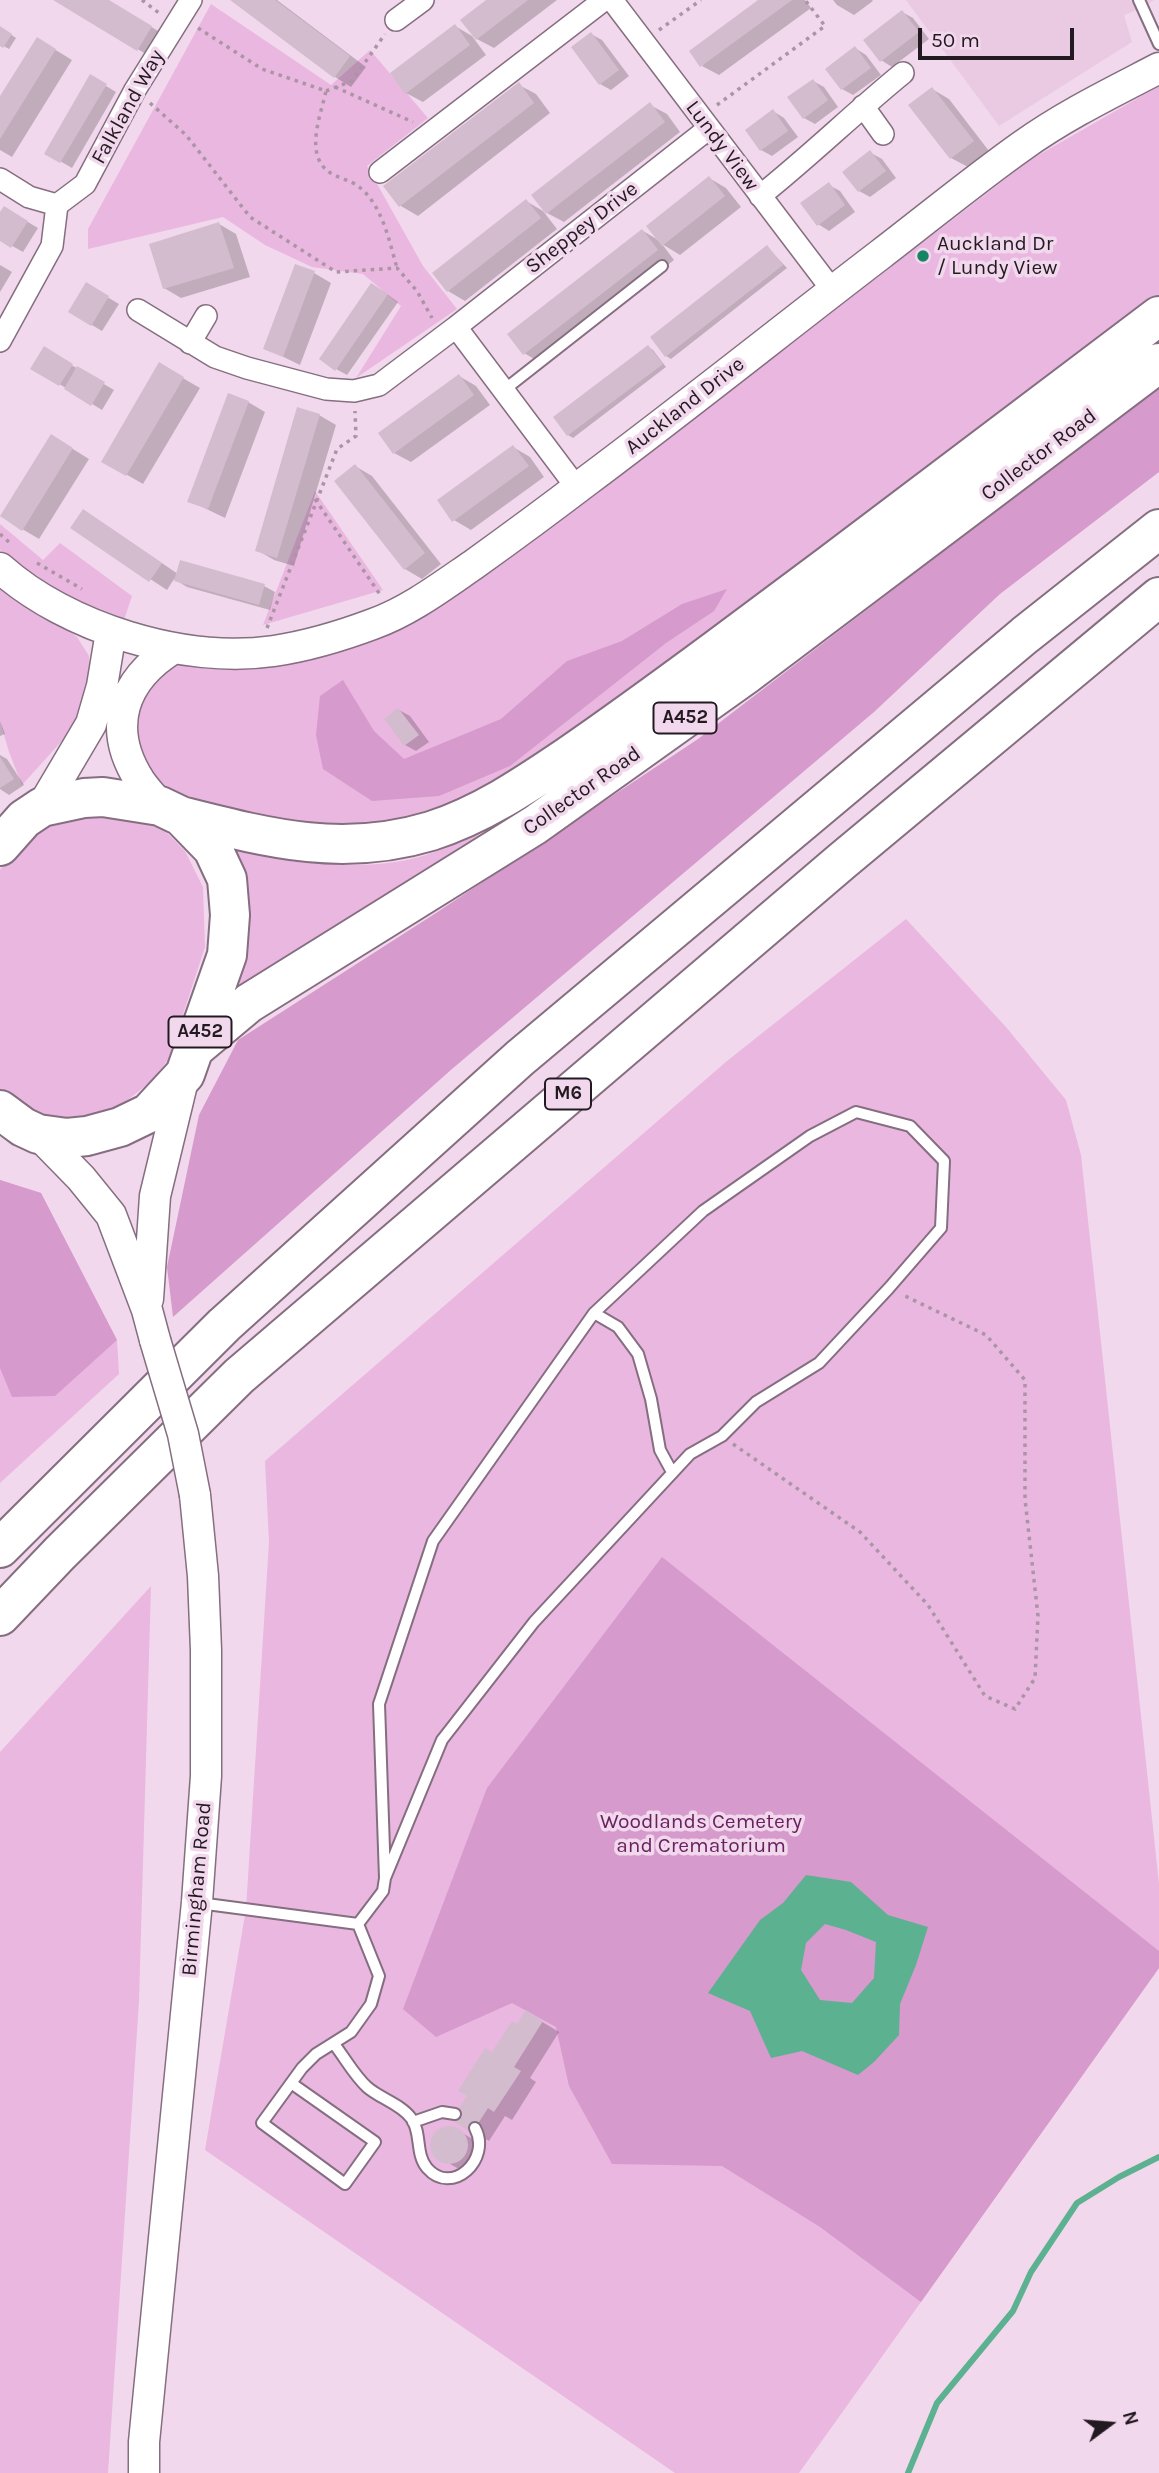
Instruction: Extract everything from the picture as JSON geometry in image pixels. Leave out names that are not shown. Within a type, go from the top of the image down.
[{"type":"highway","name":"Collector Road","points":[[171,811],[257,835],[321,845],[369,844],[429,831],[470,816],[513,793],[618,722],[939,484],[1159,316]]},
{"type":"highway","name":"Collector Road","points":[[190,1061],[249,1003],[546,817],[744,676],[1159,363]]},
{"type":"highway","points":[[0,1548],[224,1325],[520,1058],[1025,635],[1159,529]]},
{"type":"highway","name":"M6","points":[[0,1616],[239,1376],[842,860],[1159,597]]},
{"type":"highway","name":"A452","points":[[15,1124],[67,1138],[88,1136],[120,1127],[149,1113],[190,1061],[227,956],[230,915],[227,879],[212,849],[171,811],[103,797],[84,798],[16,824]]},
{"type":"street","points":[[396,20],[422,0]]},
{"type":"street","points":[[380,172],[604,0]]},
{"type":"street","name":"Lundy View","points":[[612,0],[833,291]]},
{"type":"street","name":"Falkland Way","points":[[57,205],[85,184],[135,90],[185,8]]},
{"type":"street","name":"Auckland Drive","points":[[7,558],[19,584],[45,601],[111,632],[174,648],[258,652],[305,645],[394,615],[437,590],[660,427],[1024,144],[1104,96],[1159,68]]},
{"type":"street","points":[[760,196],[903,74]]},
{"type":"street","points":[[863,106],[883,134]]},
{"type":"street","name":"Sheppey Drive","points":[[138,310],[215,357],[278,377],[326,389],[354,391],[379,385],[449,332],[704,123]]},
{"type":"street","points":[[0,179],[29,197],[57,205],[52,246],[0,341]]},
{"type":"street","points":[[190,343],[206,316]]},
{"type":"street","points":[[449,332],[504,390],[577,488]]},
{"type":"street","points":[[16,824],[91,724],[102,686],[111,632]]},
{"type":"street","points":[[171,811],[140,781],[122,734],[122,716],[138,676],[155,660],[174,648]]},
{"type":"street","name":"Birmingham Road","points":[[147,1310],[155,1196],[190,1061]]},
{"type":"street","name":"Birmingham Road","points":[[15,1124],[81,1178],[111,1215],[147,1310],[183,1434],[195,1495],[203,1576],[206,1776],[197,1902],[144,2442],[144,2473]]},
{"type":"lane","points":[[1139,0],[1159,44]]},
{"type":"lane","points":[[504,390],[662,266]]},
{"type":"lane","points":[[358,1924],[383,1891],[385,1878],[379,1704],[433,1541],[594,1313],[703,1212],[810,1136],[856,1112],[910,1126],[944,1161],[941,1228],[819,1363],[756,1402],[722,1436],[690,1454],[534,1622],[442,1740],[385,1878]]},
{"type":"lane","points":[[594,1313],[618,1327],[638,1354],[651,1399],[660,1450],[672,1472]]},
{"type":"lane","points":[[197,1902],[358,1924]]},
{"type":"lane","points":[[291,2083],[374,2142],[345,2184],[262,2123],[291,2083],[302,2068],[316,2054],[352,2032],[371,2004],[379,1976],[358,1924]]},
{"type":"lane","points":[[334,2044],[367,2087],[411,2116],[418,2130],[420,2149],[427,2168],[440,2177],[454,2177],[466,2173],[478,2154],[479,2135],[475,2128]]},
{"type":"lane","points":[[413,2122],[442,2112],[455,2114]]},
{"type":"path","points":[[643,42],[701,0]]},
{"type":"path","points":[[704,123],[825,26],[805,0]]},
{"type":"path","points":[[185,8],[262,69],[326,91],[352,81],[396,20]]},
{"type":"path","points":[[335,87],[398,117],[435,130]]},
{"type":"path","points":[[135,90],[186,135],[250,217],[336,272],[397,268]]},
{"type":"path","points":[[326,91],[314,145],[325,169],[358,186],[381,214],[397,268],[449,332]]},
{"type":"path","points":[[258,652],[337,449],[356,436],[354,391]]},
{"type":"path","points":[[316,499],[394,615]]},
{"type":"path","points":[[0,534],[7,558]]},
{"type":"path","points":[[34,561],[82,589]]},
{"type":"path","points":[[722,1436],[860,1532],[928,1605],[985,1696],[1015,1709],[1035,1678],[1038,1616],[1025,1499],[1026,1380],[986,1335],[889,1288]]},
{"type":"shaded area","points":[[906,0],[1154,0],[1124,15],[1132,42],[999,126]]},
{"type":"shaded area","points":[[806,1875],[851,1882],[888,1915],[928,1927],[900,2004],[899,2035],[858,2075],[802,2051],[771,2058],[750,2011],[708,1993],[760,1920],[783,1903]],"holes":[[[825,1924],[876,1942],[874,1978],[852,2003],[820,2000],[801,1970],[806,1943]]]},
{"type":"green space","points":[[211,4],[331,85],[370,50],[428,118],[367,166],[423,266],[457,309],[356,378],[401,306],[363,274],[312,267],[265,245],[223,217],[88,249],[88,229]]},
{"type":"green space","points":[[1159,86],[1159,297],[635,692],[460,805],[370,829],[250,824],[164,789],[144,769],[134,744],[133,705],[158,669],[180,663],[208,669],[295,663],[397,631],[630,468],[1030,160]]},
{"type":"green space","points":[[1159,386],[1159,472],[1000,594],[874,712],[452,1069],[173,1317],[167,1267],[199,1115],[238,1040],[436,913],[698,739]]},
{"type":"green space","points":[[315,491],[383,590],[263,625]]},
{"type":"green space","points":[[0,524],[43,560],[60,543],[132,596],[123,623],[79,605],[0,550]]},
{"type":"green space","points":[[0,580],[77,637],[89,656],[90,683],[78,723],[22,785],[0,721]]},
{"type":"green space","points":[[727,589],[714,611],[666,643],[510,766],[439,796],[372,801],[323,769],[316,735],[320,696],[343,680],[374,731],[404,759],[501,719],[567,661],[622,641],[682,604]]},
{"type":"green space","points":[[100,814],[160,826],[185,851],[203,887],[205,947],[168,1060],[149,1083],[110,1114],[75,1119],[34,1118],[0,1097],[0,870],[26,836],[63,817]]},
{"type":"green space","points":[[491,830],[228,1002],[244,949],[249,900],[226,846],[320,863],[368,865],[424,855]]},
{"type":"green space","name":"Woodlands Cemetery and Crematorium","points":[[906,919],[1006,1027],[1066,1100],[1081,1155],[1159,1884],[1159,1968],[799,2473],[675,2473],[205,2150],[246,1909],[269,1542],[265,1461],[727,1061]]},
{"type":"green space","points":[[0,1180],[41,1193],[117,1340],[119,1374],[0,1483]]},
{"type":"green space","points":[[0,1180],[41,1193],[117,1340],[55,1396],[12,1397],[0,1368]]},
{"type":"green space","points":[[662,1557],[1159,1951],[1159,1968],[921,2302],[820,2227],[722,2166],[612,2164],[569,2086],[556,2027],[512,2003],[436,2037],[403,2009],[487,1788]]},
{"type":"green space","points":[[151,1586],[139,2001],[108,2473],[0,2473],[0,1752]]},
{"type":"building","points":[[53,0],[109,0],[152,26],[137,51]]},
{"type":"building","points":[[230,0],[275,0],[350,56],[334,78]]},
{"type":"building","points":[[486,0],[528,0],[476,40],[460,20]]},
{"type":"building","points":[[758,0],[792,0],[700,67],[689,51]]},
{"type":"building","points":[[902,10],[919,32],[880,62],[863,40]]},
{"type":"building","points":[[455,24],[470,45],[405,94],[390,73]]},
{"type":"building","points":[[0,26],[12,34],[3,48],[0,46]]},
{"type":"building","points":[[591,32],[619,70],[599,85],[571,47]]},
{"type":"building","points":[[37,37],[56,49],[0,139],[0,96]]},
{"type":"building","points":[[855,46],[871,68],[841,90],[825,69]]},
{"type":"building","points":[[90,74],[107,84],[60,163],[44,154]]},
{"type":"building","points":[[813,79],[828,100],[803,119],[787,97]]},
{"type":"building","points":[[519,82],[534,103],[399,207],[383,186]]},
{"type":"building","points":[[932,87],[974,141],[950,159],[908,105]]},
{"type":"building","points":[[650,102],[665,122],[546,214],[531,195]]},
{"type":"building","points":[[773,109],[788,131],[760,151],[745,130]]},
{"type":"building","points":[[870,150],[886,171],[858,192],[842,172]]},
{"type":"building","points":[[709,176],[725,196],[662,246],[646,226]]},
{"type":"building","points":[[829,182],[845,205],[817,226],[800,203]]},
{"type":"building","points":[[526,199],[541,218],[447,292],[432,273]]},
{"type":"building","points":[[4,206],[28,221],[11,248],[0,241],[0,212]]},
{"type":"building","points":[[219,222],[234,268],[163,289],[149,244]]},
{"type":"building","points":[[642,229],[658,250],[523,355],[507,334]]},
{"type":"building","points":[[767,245],[783,265],[665,357],[650,337]]},
{"type":"building","points":[[295,264],[315,271],[283,357],[263,349]]},
{"type":"building","points":[[86,282],[109,296],[91,326],[68,312]]},
{"type":"building","points":[[371,283],[388,294],[335,371],[319,359]]},
{"type":"building","points":[[648,345],[663,364],[567,436],[553,417]]},
{"type":"building","points":[[44,346],[73,364],[59,386],[30,369]]},
{"type":"building","points":[[159,362],[184,377],[126,476],[101,462]]},
{"type":"building","points":[[77,366],[105,382],[91,406],[64,389]]},
{"type":"building","points":[[459,374],[474,395],[393,454],[378,433]]},
{"type":"building","points":[[228,393],[249,401],[208,509],[187,502]]},
{"type":"building","points":[[297,407],[320,414],[277,558],[255,551]]},
{"type":"building","points":[[51,434],[73,448],[22,531],[0,516]]},
{"type":"building","points":[[513,445],[529,466],[452,522],[437,500]]},
{"type":"building","points":[[355,464],[425,553],[404,570],[334,481]]},
{"type":"building","points":[[83,509],[162,563],[149,582],[70,528]]},
{"type":"building","points":[[180,560],[265,584],[259,605],[174,581]]},
{"type":"building","points":[[398,708],[419,735],[404,746],[384,719]]},
{"type":"building","points":[[0,757],[14,779],[0,788]]},
{"type":"building","points":[[526,2010],[543,2021],[514,2067],[521,2071],[494,2112],[488,2108],[472,2133],[451,2120],[467,2096],[458,2091],[485,2048],[492,2052],[512,2021],[517,2024]]},
{"type":"building","points":[[449,2126],[462,2132],[468,2145],[462,2158],[449,2164],[436,2158],[430,2145],[436,2132]]},
{"type":"waterway","points":[[908,2473],[937,2403],[1013,2311],[1031,2272],[1077,2203],[1119,2177],[1159,2157]]},
{"type":"place","name":"Auckland Dr / Lundy View","points":[[923,256]]}]
